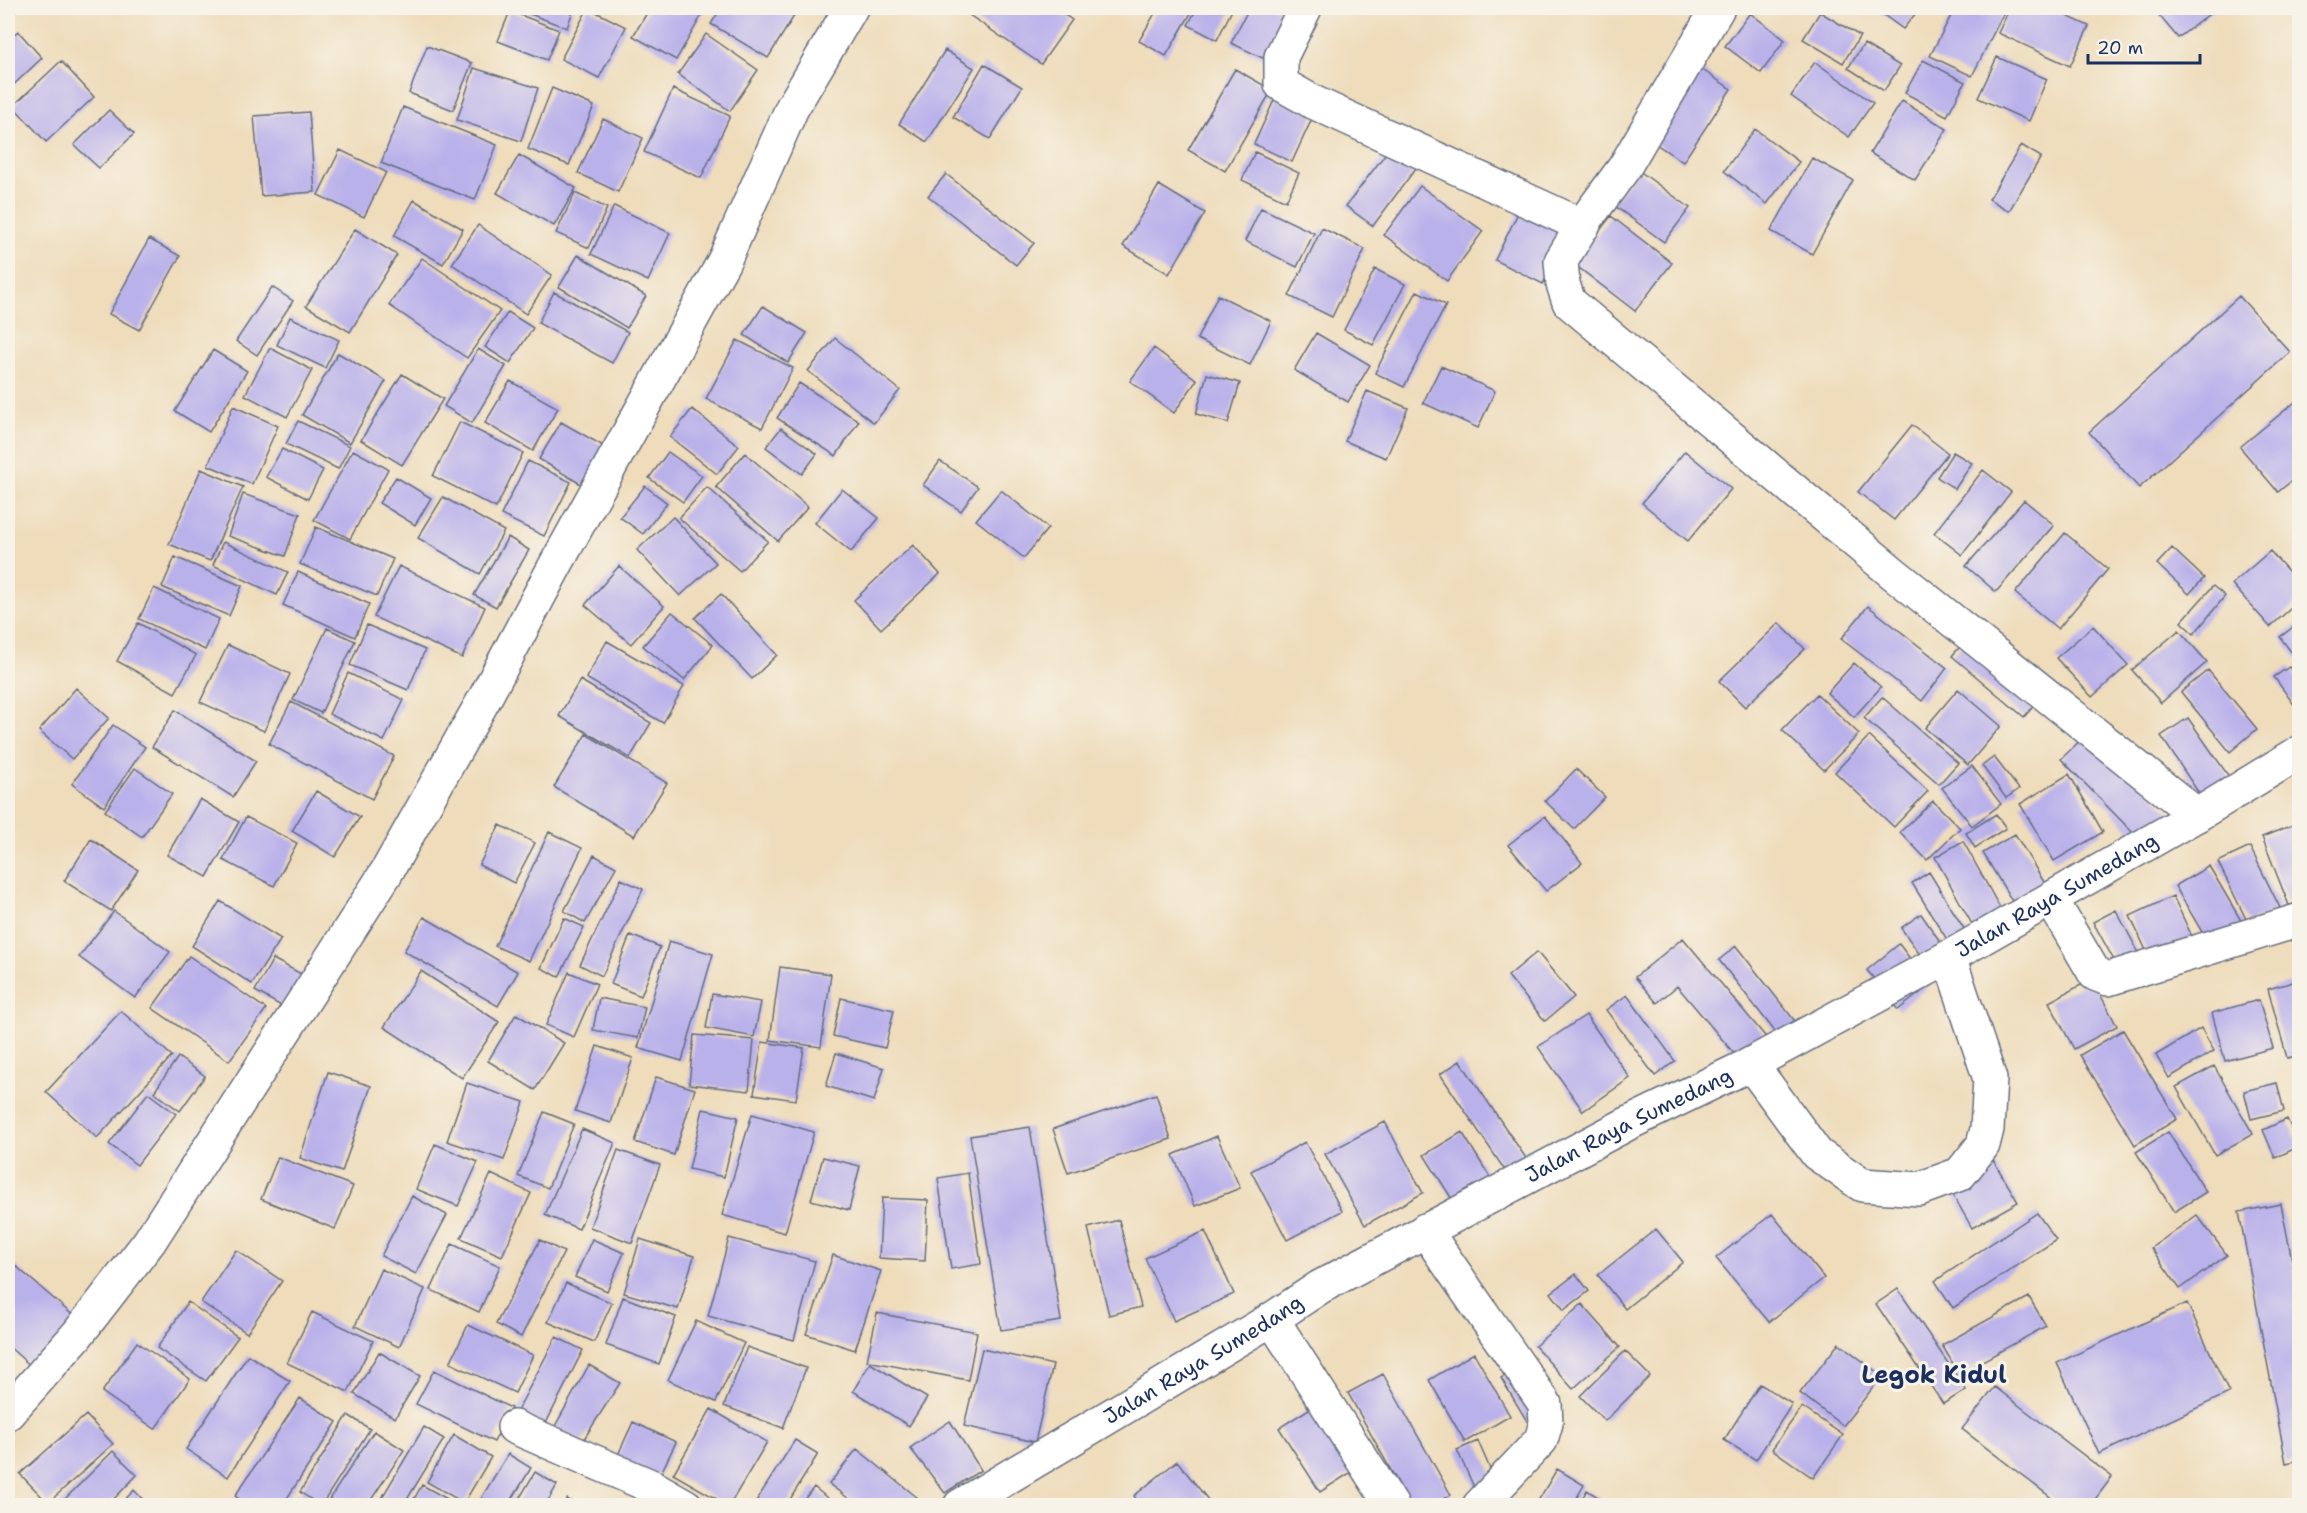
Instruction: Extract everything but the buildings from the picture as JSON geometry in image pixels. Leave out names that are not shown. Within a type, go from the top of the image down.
[{"type":"main road","points":[[8,1413],[77,1335],[155,1234],[386,873],[724,261],[792,108],[851,8]]},
{"type":"main road","points":[[1305,8],[1281,57],[1281,84],[1313,102],[1582,226]]},
{"type":"main road","points":[[1718,8],[1624,168],[1582,226],[1561,261],[1563,284],[1569,302],[1884,566],[2198,815]]},
{"type":"main road","name":"Jalan Raya Sumedang","points":[[960,1506],[1320,1287],[1627,1124],[1750,1065],[1949,957],[2198,815],[2300,752]]},
{"type":"main road","points":[[2051,900],[2095,974],[2108,979],[2300,920]]},
{"type":"main road","points":[[1750,1065],[1816,1154],[1862,1185],[1919,1189],[1960,1174],[1983,1145],[1988,1120],[1990,1079],[1949,957]]},
{"type":"main road","points":[[1425,1230],[1545,1404],[1546,1422],[1541,1440],[1479,1506]]},
{"type":"main road","points":[[1272,1318],[1392,1506]]},
{"type":"main road","points":[[514,1427],[653,1487],[686,1506]]},
{"type":"district","name":"Legok Kidul","points":[[1934,1375]]}]
